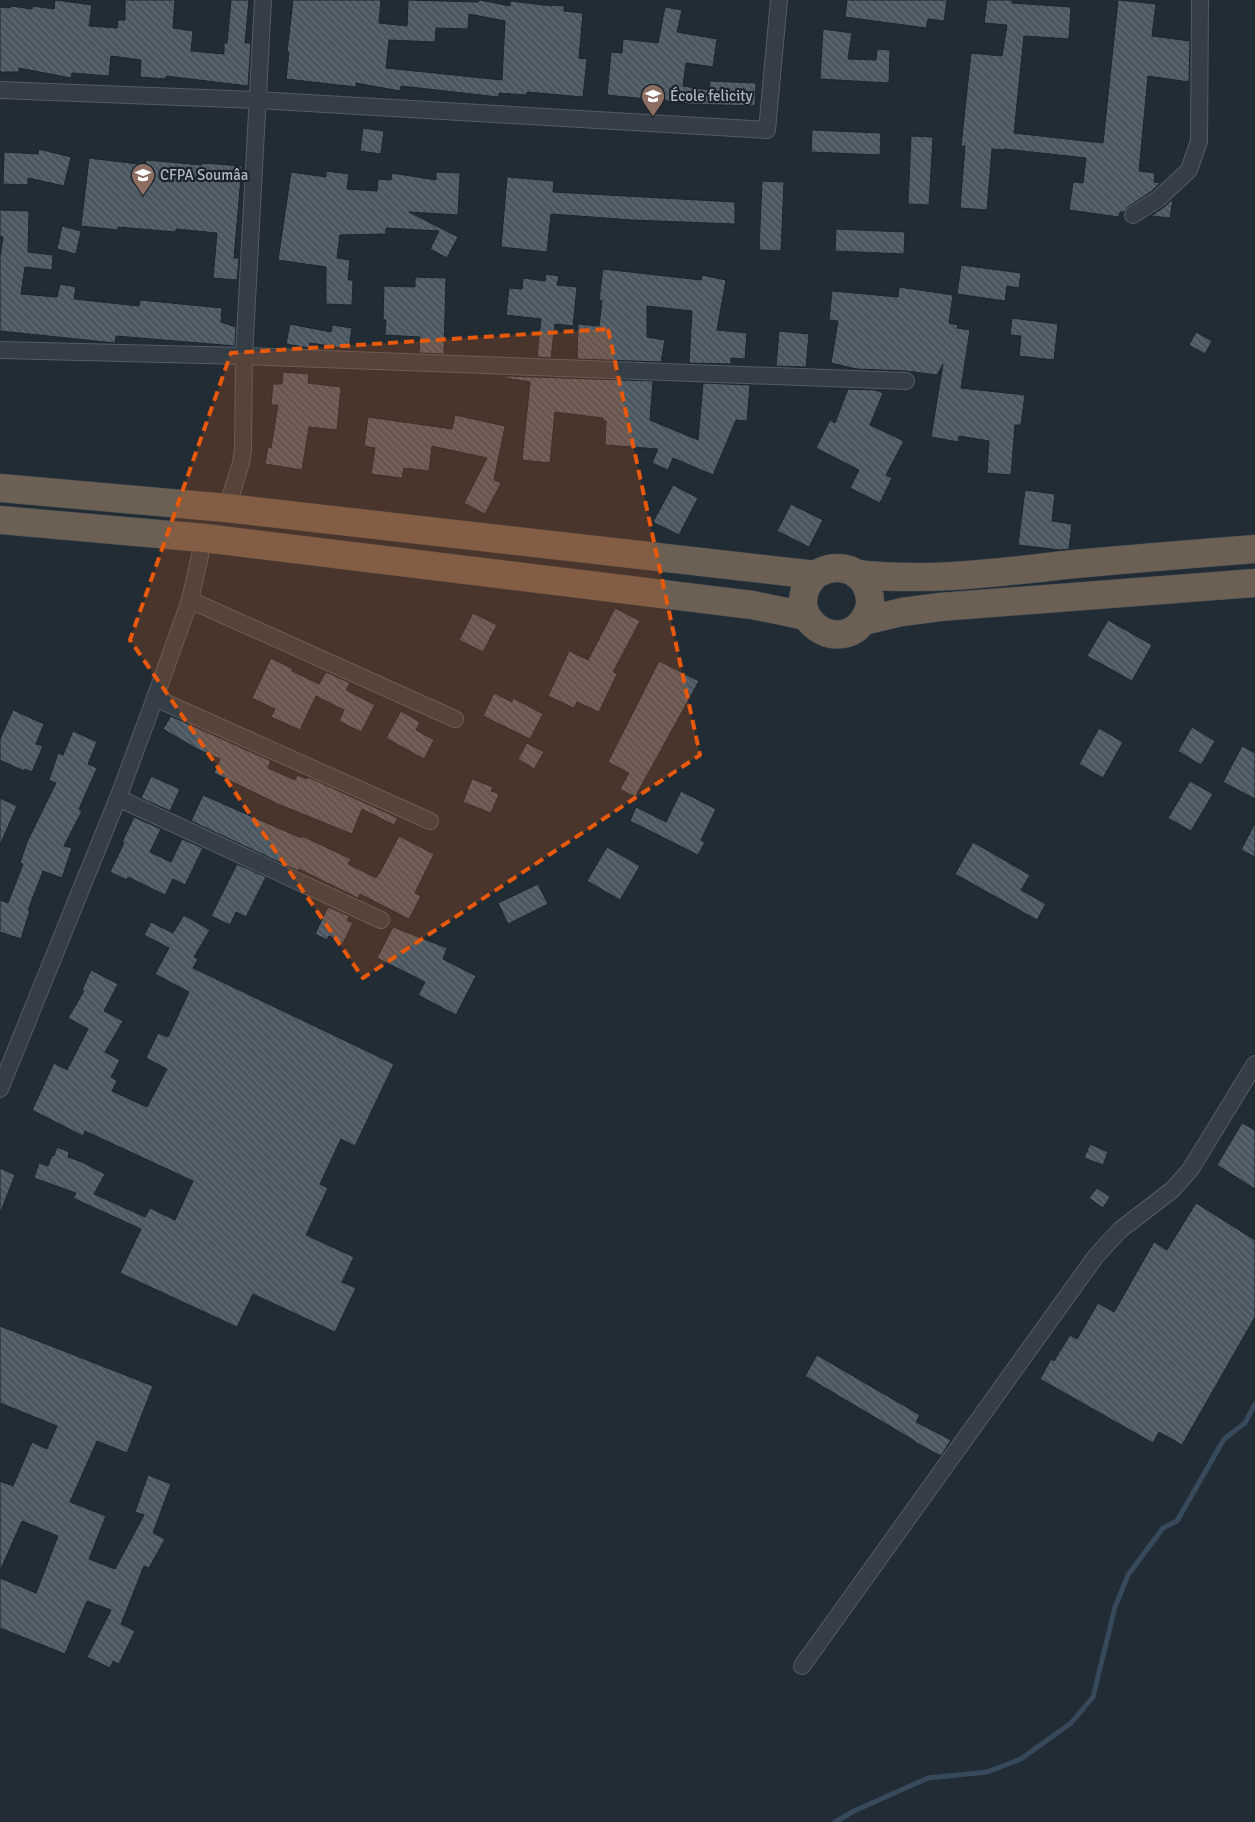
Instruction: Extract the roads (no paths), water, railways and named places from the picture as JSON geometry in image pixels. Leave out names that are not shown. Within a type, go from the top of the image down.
[{"type":"highway","points":[[0,488],[227,508],[815,575]]},
{"type":"highway","points":[[0,520],[204,538],[752,605],[806,616]]},
{"type":"highway","points":[[856,574],[884,577],[939,578],[1149,557],[1255,549]]},
{"type":"highway","points":[[864,621],[870,605],[870,596],[863,580],[856,574],[840,567],[822,570],[815,575],[804,590],[803,608],[806,616],[818,629],[834,635],[850,632],[864,621],[902,612],[940,607],[1255,583]]},
{"type":"street","points":[[227,508],[241,463],[243,449],[244,356],[263,0]]},
{"type":"street","points":[[0,90],[257,100],[767,130],[779,0]]},
{"type":"street","points":[[1133,215],[1158,199],[1189,170],[1198,141],[1200,0]]},
{"type":"street","points":[[0,350],[244,356],[906,381]]},
{"type":"street","points":[[0,1089],[118,798],[156,698],[190,600],[204,538]]},
{"type":"street","points":[[190,600],[455,720]]},
{"type":"street","points":[[156,698],[430,821]]},
{"type":"street","points":[[118,798],[381,920]]},
{"type":"street","points":[[802,1666],[1096,1256],[1120,1230],[1172,1190],[1190,1170],[1255,1064]]},
{"type":"waterway","points":[[835,1822],[854,1811],[928,1778],[987,1772],[1021,1759],[1071,1723],[1093,1697],[1115,1607],[1128,1575],[1163,1528],[1177,1521],[1224,1439],[1245,1423],[1255,1404]]},
{"type":"place","name":"École felicity","points":[[653,117]]},
{"type":"place","name":"CFPA Soumâa","points":[[143,196]]}]
